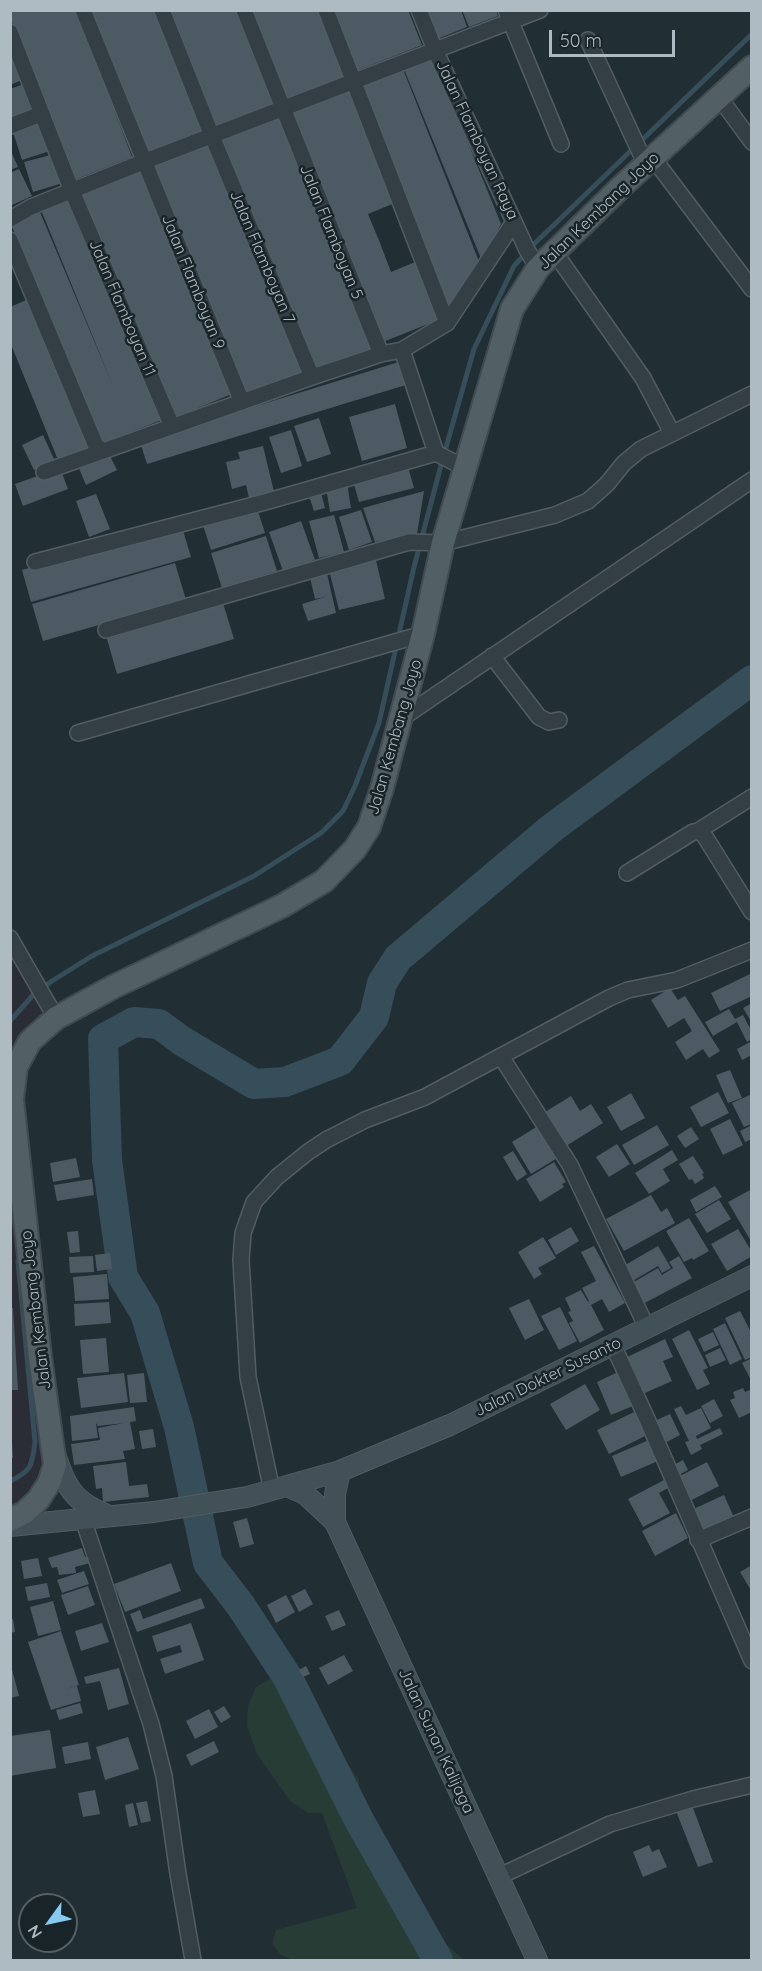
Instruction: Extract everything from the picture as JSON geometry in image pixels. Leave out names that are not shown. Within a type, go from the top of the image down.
[{"type":"main road","name":"Jalan Kembang Joyo","points":[[54,1457],[40,1357],[12,1099],[16,1067],[30,1041],[56,1018],[112,987],[282,906],[324,881],[355,849],[369,827],[382,788],[423,634],[443,543],[512,309],[538,268],[649,161],[752,67]]},
{"type":"main road","name":"Jalan Dokter Susanto","points":[[10,1526],[154,1512],[247,1497],[340,1471],[450,1425],[752,1276]]},
{"type":"main road","points":[[54,1457],[66,1483],[81,1503],[112,1517]]},
{"type":"main road","points":[[10,1520],[24,1513],[38,1500],[49,1483],[54,1457]]},
{"type":"main road","name":"Jalan Sunan Kalijaga","points":[[340,1471],[335,1494],[336,1522],[537,1960]]},
{"type":"main road","name":"Jalan Sunan Kalijaga","points":[[280,1489],[305,1494],[336,1522]]},
{"type":"street","name":"Jalan Flamboyan 9","points":[[83,10],[242,402]]},
{"type":"street","name":"Jalan Flamboyan 7","points":[[162,10],[312,377]]},
{"type":"street","name":"Jalan Flamboyan 5","points":[[244,10],[381,354]]},
{"type":"street","points":[[326,10],[447,323]]},
{"type":"street","name":"Jalan Flamboyan Raya","points":[[419,10],[514,222],[538,268]]},
{"type":"street","points":[[10,219],[32,207],[143,162],[435,50],[509,16],[540,10]]},
{"type":"street","points":[[509,16],[561,144]]},
{"type":"street","name":"Jalan Flamboyan 11","points":[[10,32],[72,191],[172,426]]},
{"type":"street","points":[[588,40],[649,161],[752,289]]},
{"type":"street","points":[[719,97],[752,142]]},
{"type":"street","points":[[10,126],[41,114]]},
{"type":"street","points":[[44,472],[312,377],[381,354],[402,350],[447,323],[514,222]]},
{"type":"street","points":[[10,240],[96,446],[105,450]]},
{"type":"street","points":[[555,253],[644,378],[672,433]]},
{"type":"street","points":[[402,350],[436,453]]},
{"type":"street","points":[[106,630],[409,542],[443,543],[555,515],[588,501],[641,448],[752,394]]},
{"type":"street","points":[[35,562],[265,502],[436,453],[465,468]]},
{"type":"street","points":[[402,718],[752,480]]},
{"type":"street","points":[[78,733],[423,634]]},
{"type":"street","points":[[492,656],[539,717],[549,722],[559,720]]},
{"type":"street","points":[[627,873],[752,797]]},
{"type":"street","points":[[698,831],[704,835],[752,912]]},
{"type":"street","points":[[11,942],[56,1018]]},
{"type":"street","points":[[280,1489],[252,1399],[241,1260],[243,1233],[254,1202],[264,1190],[308,1152],[327,1140],[365,1120],[425,1097],[502,1058],[530,1039],[609,998],[628,990],[677,980],[752,950]]},
{"type":"street","points":[[502,1058],[570,1165],[647,1328]]},
{"type":"street","points":[[613,1345],[751,1657]]},
{"type":"street","points":[[698,1540],[752,1517]]},
{"type":"street","points":[[83,1519],[151,1724],[164,1776],[177,1874],[193,1960]]},
{"type":"street","points":[[498,1877],[610,1824],[693,1799],[752,1785]]},
{"type":"shaded area","points":[[10,943],[56,1018],[17,1067],[55,1465],[10,1520]]},
{"type":"green space","points":[[289,1668],[338,1752],[359,1779],[361,1839],[387,1890],[464,1960],[293,1960],[281,1955],[272,1944],[276,1930],[357,1908],[322,1813],[308,1813],[290,1801],[257,1754],[247,1726],[248,1706],[256,1687]]},
{"type":"building","points":[[10,10],[76,10],[132,157],[74,180],[10,17]]},
{"type":"building","points":[[88,10],[158,10],[205,131],[144,155]]},
{"type":"building","points":[[167,10],[239,10],[277,104],[214,129]]},
{"type":"building","points":[[249,10],[322,10],[347,76],[284,100]]},
{"type":"building","points":[[333,10],[408,10],[422,45],[356,71]]},
{"type":"building","points":[[426,10],[461,10],[467,27],[437,39]]},
{"type":"building","points":[[462,10],[496,10],[498,16],[469,27]]},
{"type":"building","points":[[10,51],[22,80],[10,85]]},
{"type":"building","points":[[433,57],[501,224],[482,261],[404,69]]},
{"type":"building","points":[[403,69],[480,264],[449,310],[361,85]]},
{"type":"building","points":[[24,84],[34,110],[10,120],[10,89]]},
{"type":"building","points":[[351,87],[397,202],[368,214],[391,272],[420,260],[443,318],[383,342],[291,110]]},
{"type":"building","points":[[280,114],[375,347],[314,372],[219,139]]},
{"type":"building","points":[[41,120],[50,151],[22,160],[12,129]]},
{"type":"building","points":[[210,139],[305,371],[245,395],[150,164]]},
{"type":"building","points":[[10,149],[18,167],[10,170]]},
{"type":"building","points":[[54,154],[63,183],[33,192],[24,162]]},
{"type":"building","points":[[140,167],[234,393],[174,418],[80,192]]},
{"type":"building","points":[[19,169],[32,196],[10,206],[10,173]]},
{"type":"building","points":[[71,192],[164,419],[102,444],[11,224],[40,212],[113,386],[39,205]]},
{"type":"building","points":[[31,298],[91,447],[58,460],[10,342],[10,307]]},
{"type":"building","points":[[402,361],[409,384],[147,464],[140,442]]},
{"type":"building","points":[[395,404],[407,448],[362,461],[349,417]]},
{"type":"building","points":[[319,418],[331,454],[307,462],[294,426]]},
{"type":"building","points":[[291,430],[302,466],[281,473],[269,437]]},
{"type":"building","points":[[43,435],[55,461],[34,470],[22,445]]},
{"type":"building","points":[[263,446],[274,492],[249,498],[246,485],[232,489],[226,462],[240,459],[238,452]]},
{"type":"building","points":[[108,452],[117,470],[86,485],[78,466]]},
{"type":"building","points":[[408,467],[414,488],[359,502],[353,481]]},
{"type":"building","points":[[60,468],[68,489],[23,506],[15,484]]},
{"type":"building","points":[[347,483],[351,508],[330,512],[326,487]]},
{"type":"building","points":[[320,489],[325,508],[314,511],[308,493]]},
{"type":"building","points":[[424,491],[417,534],[375,542],[363,508]]},
{"type":"building","points":[[96,494],[110,529],[89,537],[76,501]]},
{"type":"building","points":[[257,508],[265,533],[211,550],[203,525]]},
{"type":"building","points":[[361,510],[372,542],[349,550],[339,517]]},
{"type":"building","points":[[334,515],[344,552],[319,558],[309,521]]},
{"type":"building","points":[[301,521],[315,560],[283,571],[269,532]]},
{"type":"building","points":[[181,524],[191,557],[31,602],[22,570]]},
{"type":"building","points":[[266,536],[277,571],[222,588],[211,553]]},
{"type":"building","points":[[375,556],[385,599],[339,610],[328,566]]},
{"type":"building","points":[[175,563],[186,600],[43,641],[32,604]]},
{"type":"building","points":[[326,569],[336,613],[308,621],[302,604],[325,597],[315,599],[309,573]]},
{"type":"building","points":[[223,603],[234,639],[117,674],[107,639]]},
{"type":"building","points":[[752,973],[752,996],[720,1011],[711,993]]},
{"type":"building","points":[[670,988],[678,1000],[685,996],[720,1051],[709,1058],[703,1049],[686,1060],[675,1042],[692,1031],[684,1018],[668,1028],[651,1000]]},
{"type":"building","points":[[752,1003],[752,1023],[743,1008]]},
{"type":"building","points":[[729,1009],[735,1019],[743,1015],[752,1032],[752,1039],[747,1042],[737,1022],[713,1036],[705,1022]]},
{"type":"building","points":[[752,1041],[752,1055],[742,1060],[737,1049]]},
{"type":"building","points":[[730,1070],[742,1098],[728,1103],[716,1075]]},
{"type":"building","points":[[718,1092],[729,1113],[701,1127],[690,1107]]},
{"type":"building","points":[[631,1093],[645,1118],[621,1131],[607,1107]]},
{"type":"building","points":[[752,1094],[752,1124],[744,1127],[732,1103]]},
{"type":"building","points":[[571,1096],[580,1111],[591,1104],[603,1123],[566,1146],[545,1112]]},
{"type":"building","points":[[730,1119],[743,1145],[723,1155],[710,1129]]},
{"type":"building","points":[[657,1125],[669,1145],[634,1165],[622,1145]]},
{"type":"building","points":[[752,1125],[752,1139],[745,1142],[740,1131]]},
{"type":"building","points":[[538,1126],[559,1157],[531,1174],[512,1142]]},
{"type":"building","points":[[691,1127],[699,1139],[685,1148],[677,1136]]},
{"type":"building","points":[[617,1144],[630,1164],[609,1177],[596,1157]]},
{"type":"building","points":[[672,1150],[678,1160],[663,1169],[670,1181],[649,1194],[635,1173]]},
{"type":"building","points":[[513,1151],[527,1174],[517,1181],[503,1157]]},
{"type":"building","points":[[693,1156],[704,1173],[702,1174],[704,1178],[695,1184],[692,1179],[689,1180],[679,1164]]},
{"type":"building","points":[[76,1158],[80,1177],[53,1182],[50,1163]]},
{"type":"building","points":[[554,1162],[566,1182],[562,1184],[564,1187],[540,1202],[526,1179]]},
{"type":"building","points":[[92,1179],[94,1195],[57,1201],[54,1185]]},
{"type":"building","points":[[715,1186],[722,1197],[696,1212],[690,1200]]},
{"type":"building","points":[[752,1189],[752,1243],[728,1202]]},
{"type":"building","points":[[651,1195],[661,1212],[667,1208],[675,1223],[624,1251],[606,1219]]},
{"type":"building","points":[[719,1200],[731,1219],[707,1233],[695,1214]]},
{"type":"building","points":[[689,1218],[709,1251],[684,1262],[666,1231]]},
{"type":"building","points":[[571,1227],[579,1241],[556,1255],[548,1240]]},
{"type":"building","points":[[738,1229],[752,1252],[752,1256],[727,1271],[711,1244]]},
{"type":"building","points":[[78,1231],[80,1252],[70,1253],[67,1232]]},
{"type":"building","points":[[543,1237],[556,1258],[538,1268],[542,1274],[534,1279],[518,1252]]},
{"type":"building","points":[[594,1246],[625,1303],[609,1312],[602,1299],[591,1305],[604,1330],[580,1343],[569,1323],[573,1321],[565,1298],[581,1290],[589,1301],[582,1288],[596,1281],[581,1252]]},
{"type":"building","points":[[658,1246],[671,1268],[662,1273],[658,1266],[629,1283],[620,1268]]},
{"type":"building","points":[[110,1253],[112,1269],[97,1271],[95,1255]]},
{"type":"building","points":[[93,1256],[94,1272],[70,1273],[69,1257]]},
{"type":"building","points":[[679,1256],[692,1278],[639,1306],[627,1286],[658,1268],[662,1275],[673,1268],[669,1262]]},
{"type":"building","points":[[107,1274],[109,1299],[75,1301],[73,1277]]},
{"type":"building","points":[[529,1299],[544,1330],[525,1340],[509,1308]]},
{"type":"building","points":[[109,1302],[111,1323],[75,1326],[74,1304]]},
{"type":"building","points":[[560,1307],[577,1341],[559,1350],[541,1316]]},
{"type":"building","points":[[10,1308],[13,1308],[18,1390],[10,1390]]},
{"type":"building","points":[[740,1311],[752,1334],[752,1357],[745,1360],[725,1318]]},
{"type":"building","points":[[725,1323],[742,1359],[730,1365],[713,1329]]},
{"type":"building","points":[[689,1330],[708,1368],[703,1370],[710,1384],[697,1390],[672,1339]]},
{"type":"building","points":[[713,1332],[719,1345],[704,1352],[698,1339]]},
{"type":"building","points":[[106,1338],[109,1372],[83,1374],[80,1340]]},
{"type":"building","points":[[665,1339],[673,1357],[663,1361],[672,1381],[638,1396],[621,1360]]},
{"type":"building","points":[[720,1348],[726,1360],[710,1367],[705,1355]]},
{"type":"building","points":[[752,1358],[752,1382],[742,1363]]},
{"type":"building","points":[[618,1372],[633,1406],[611,1415],[597,1382]]},
{"type":"building","points":[[124,1373],[128,1402],[81,1408],[77,1378]]},
{"type":"building","points":[[144,1373],[147,1402],[130,1403],[127,1375]]},
{"type":"building","points":[[585,1384],[600,1410],[566,1430],[550,1404]]},
{"type":"building","points":[[743,1388],[745,1392],[752,1389],[752,1412],[739,1418],[730,1400],[735,1398],[733,1392]]},
{"type":"building","points":[[714,1399],[723,1416],[710,1423],[701,1406]]},
{"type":"building","points":[[681,1406],[686,1415],[701,1408],[711,1428],[696,1436],[697,1439],[720,1428],[723,1434],[700,1445],[702,1449],[691,1455],[685,1442],[689,1441],[674,1409]]},
{"type":"building","points":[[134,1407],[136,1421],[130,1422],[135,1449],[123,1451],[125,1459],[74,1465],[71,1444],[100,1440],[98,1428],[124,1423],[98,1426],[96,1423],[98,1438],[72,1441],[70,1416]]},
{"type":"building","points":[[636,1411],[647,1435],[609,1454],[597,1430]]},
{"type":"building","points":[[670,1414],[680,1435],[661,1445],[650,1423]]},
{"type":"building","points":[[153,1429],[156,1447],[142,1449],[139,1431]]},
{"type":"building","points":[[649,1440],[658,1461],[621,1477],[612,1456]]},
{"type":"building","points":[[10,1442],[12,1442],[13,1458],[10,1458]]},
{"type":"building","points":[[683,1460],[688,1470],[675,1477],[670,1467]]},
{"type":"building","points":[[126,1462],[129,1486],[147,1484],[149,1497],[103,1502],[102,1488],[96,1489],[93,1466]]},
{"type":"building","points":[[707,1462],[719,1486],[688,1502],[676,1478]]},
{"type":"building","points":[[664,1480],[668,1488],[659,1493],[670,1513],[643,1527],[628,1499]]},
{"type":"building","points":[[724,1495],[736,1522],[699,1539],[687,1512]]},
{"type":"building","points":[[676,1513],[688,1538],[655,1556],[642,1531]]},
{"type":"building","points":[[247,1518],[254,1544],[240,1548],[233,1522]]},
{"type":"building","points":[[82,1548],[85,1557],[88,1555],[90,1563],[75,1567],[76,1573],[59,1575],[57,1567],[52,1568],[48,1558]]},
{"type":"building","points":[[38,1558],[42,1576],[24,1579],[21,1561]]},
{"type":"building","points":[[171,1563],[181,1591],[125,1612],[114,1584]]},
{"type":"building","points":[[752,1565],[752,1592],[740,1572]]},
{"type":"building","points":[[84,1571],[89,1584],[62,1593],[57,1580]]},
{"type":"building","points":[[47,1583],[50,1597],[28,1601],[25,1587]]},
{"type":"building","points":[[88,1586],[95,1605],[68,1615],[61,1595]]},
{"type":"building","points":[[305,1589],[313,1604],[299,1612],[291,1596]]},
{"type":"building","points":[[286,1595],[295,1612],[276,1623],[267,1605]]},
{"type":"building","points":[[201,1598],[205,1608],[137,1632],[130,1614],[140,1610],[143,1619]]},
{"type":"building","points":[[53,1601],[61,1630],[38,1636],[30,1607]]},
{"type":"building","points":[[339,1610],[346,1625],[332,1631],[325,1616]]},
{"type":"building","points":[[10,1619],[13,1619],[15,1632],[10,1633]]},
{"type":"building","points":[[102,1623],[109,1642],[81,1651],[75,1631]]},
{"type":"building","points":[[191,1623],[204,1660],[165,1674],[160,1659],[182,1652],[180,1645],[157,1652],[152,1636]]},
{"type":"building","points":[[61,1631],[79,1685],[66,1689],[77,1686],[81,1701],[51,1710],[28,1642]]},
{"type":"building","points":[[344,1655],[353,1671],[328,1685],[319,1668]]},
{"type":"building","points":[[10,1662],[19,1696],[10,1698]]},
{"type":"building","points":[[306,1666],[310,1674],[303,1677],[299,1670]]},
{"type":"building","points":[[119,1668],[129,1704],[108,1710],[100,1681],[86,1684],[84,1677]]},
{"type":"building","points":[[80,1703],[83,1713],[59,1720],[56,1710]]},
{"type":"building","points":[[224,1706],[231,1717],[221,1723],[214,1712]]},
{"type":"building","points":[[209,1709],[218,1727],[195,1739],[186,1721]]},
{"type":"building","points":[[50,1730],[56,1768],[10,1776],[10,1736]]},
{"type":"building","points":[[128,1737],[139,1769],[105,1780],[96,1747]]},
{"type":"building","points":[[214,1741],[219,1752],[191,1766],[186,1755]]},
{"type":"building","points":[[88,1742],[91,1759],[65,1764],[62,1747]]},
{"type":"building","points":[[95,1790],[100,1814],[83,1817],[78,1793]]},
{"type":"building","points":[[147,1801],[151,1821],[141,1823],[136,1803]]},
{"type":"building","points":[[133,1803],[138,1825],[129,1827],[125,1805]]},
{"type":"building","points":[[692,1805],[713,1862],[698,1867],[676,1811]]},
{"type":"building","points":[[649,1845],[652,1852],[659,1849],[667,1867],[643,1877],[633,1852]]},
{"type":"waterway","points":[[10,1021],[34,994],[52,981],[92,956],[254,876],[321,833],[343,811],[379,723],[414,567],[474,349],[514,266],[752,34]]},
{"type":"waterway","points":[[438,1960],[359,1820],[288,1678],[241,1606],[208,1563],[179,1427],[145,1313],[123,1277],[107,1160],[103,1039],[134,1022],[159,1024],[182,1041],[254,1084],[285,1082],[340,1061],[374,1017],[382,983],[398,958],[552,828],[752,680]]},
{"type":"waterway","points":[[10,1481],[23,1474],[30,1466],[35,1442],[18,1261]]}]
